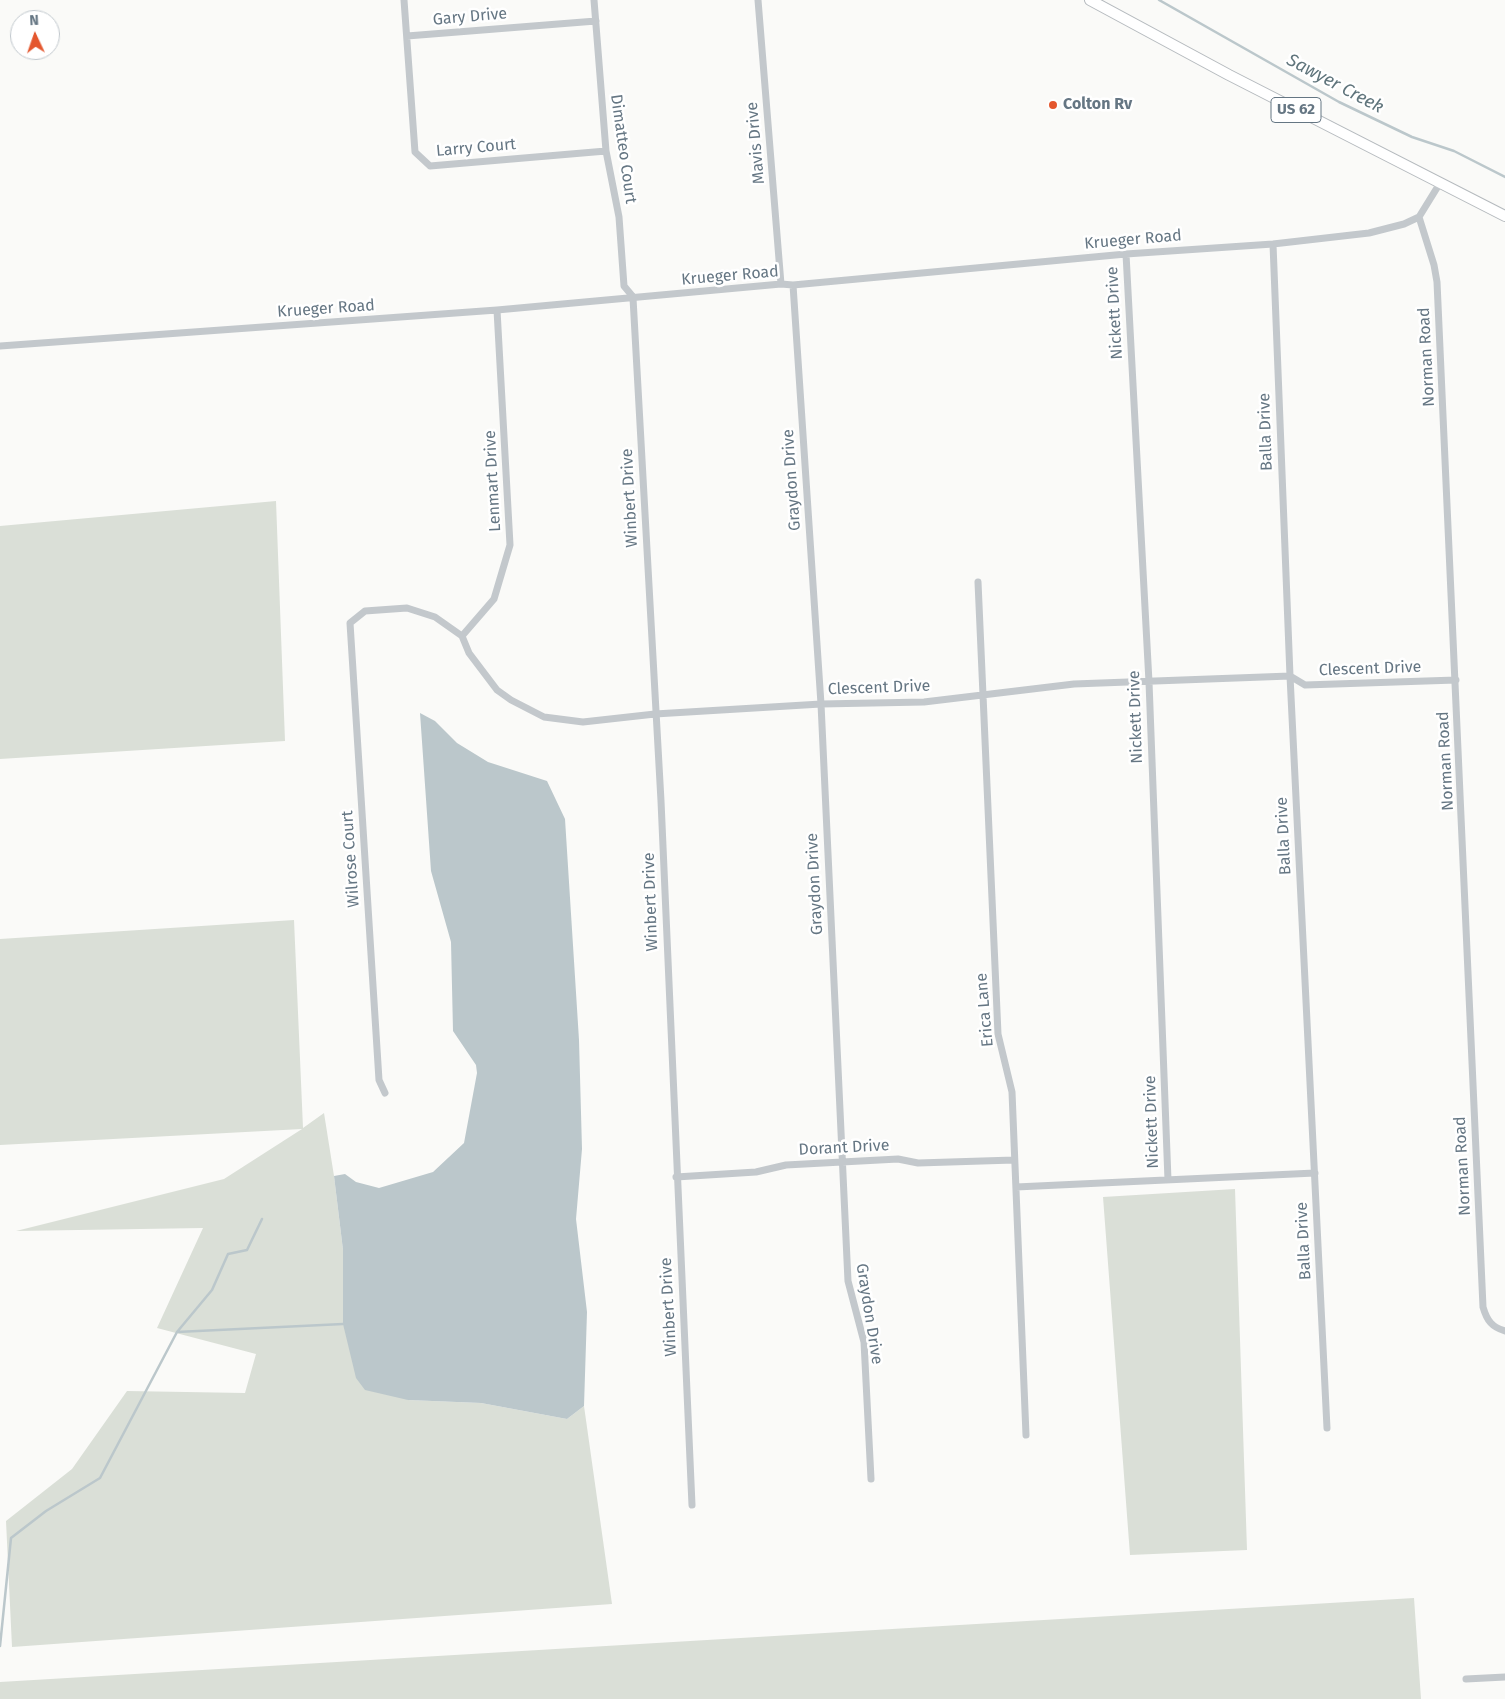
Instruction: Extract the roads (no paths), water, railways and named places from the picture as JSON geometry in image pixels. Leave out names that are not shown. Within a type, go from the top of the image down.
[{"type":"main road","name":"US 62","points":[[1090,0],[1236,79],[1505,216]]},
{"type":"street","name":"Larry Court","points":[[404,0],[415,152],[430,166],[606,151]]},
{"type":"street","name":"Dimatteo Court","points":[[594,0],[606,151],[619,217],[624,286],[633,298]]},
{"type":"street","name":"Mavis Drive","points":[[758,0],[781,284]]},
{"type":"street","name":"Gary Drive","points":[[407,36],[596,21]]},
{"type":"street","points":[[1419,217],[1440,183]]},
{"type":"street","name":"Krueger Road","points":[[0,346],[497,310],[1126,254],[1273,244],[1369,233],[1404,224],[1419,217]]},
{"type":"street","name":"Norman Road","points":[[1419,217],[1437,282],[1483,1307],[1486,1319],[1495,1328],[1505,1331]]},
{"type":"street","name":"Balla Drive","points":[[1273,244],[1290,676],[1327,1428]]},
{"type":"street","name":"Nickett Drive","points":[[1126,254],[1149,682],[1168,1180]]},
{"type":"street","name":"Graydon Drive","points":[[793,285],[820,704],[848,1281],[864,1342],[871,1479]]},
{"type":"street","name":"Winbert Drive","points":[[633,298],[661,801],[676,1177],[692,1505]]},
{"type":"street","name":"Lenmart Drive","points":[[462,636],[494,599],[510,545],[497,310]]},
{"type":"street","name":"Erica Lane","points":[[978,582],[998,1034],[1012,1092],[1026,1435]]},
{"type":"street","name":"Clescent Drive","points":[[350,623],[365,611],[407,608],[436,618],[462,636],[469,653],[497,690],[511,700],[544,717],[583,722],[655,714],[820,704],[924,702],[1074,684],[1290,676],[1305,685],[1456,680]]},
{"type":"street","name":"Wilrose Court","points":[[350,623],[379,1080],[386,1093]]},
{"type":"street","name":"Dorant Drive","points":[[676,1177],[756,1172],[786,1165],[898,1159],[918,1163],[1014,1160]]},
{"type":"street","points":[[1016,1187],[1315,1173]]},
{"type":"street","points":[[1466,1680],[1505,1677]]},
{"type":"waterway","name":"Sawyer Creek","points":[[1159,0],[1339,102],[1412,137],[1454,151],[1505,177]]},
{"type":"waterway","points":[[0,1646],[11,1538],[46,1511],[100,1478],[177,1332],[212,1290],[228,1254],[247,1250],[262,1219]]},
{"type":"waterway","points":[[177,1332],[343,1324]]},
{"type":"place","name":"Colton Rv","points":[[1053,105]]}]
